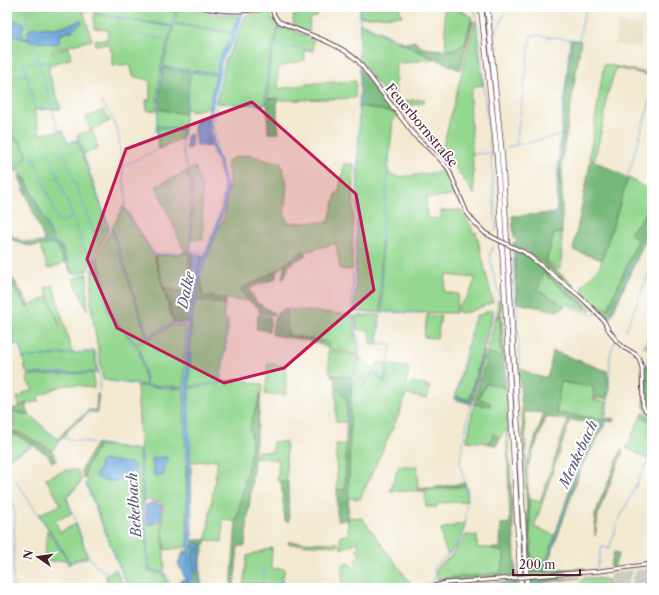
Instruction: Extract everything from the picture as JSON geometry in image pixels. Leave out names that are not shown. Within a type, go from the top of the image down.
[{"type":"highway","points":[[481,7],[497,163],[521,588]]},
{"type":"highway","points":[[487,7],[502,156],[527,588]]},
{"type":"street","points":[[201,7],[226,11],[244,11],[270,7]]},
{"type":"street","name":"Feuerbornstraße","points":[[270,7],[278,21],[337,47],[349,53],[358,61],[416,137],[448,168],[467,213],[481,230],[494,238],[524,252],[577,294],[600,316],[612,335],[623,347],[638,357],[641,362],[643,406],[645,410],[652,414]]},
{"type":"street","points":[[425,588],[446,583],[600,571],[652,564]]},
{"type":"street","points":[[195,588],[201,588]]},
{"type":"highlighted area","points":[[252,102],[356,194],[374,290],[284,368],[224,383],[117,328],[87,259],[126,149]]},
{"type":"shaded area","points":[[618,22],[641,25],[641,48],[615,44]]},
{"type":"shaded area","points":[[652,568],[652,588],[630,588],[636,570]]},
{"type":"shaded area","points":[[632,570],[627,588],[606,588],[612,573]]},
{"type":"green space","points":[[7,7],[82,7],[92,40],[55,49],[52,53],[69,47],[71,59],[54,63],[55,65],[49,66],[49,62],[48,70],[61,109],[34,110],[40,134],[63,131],[68,143],[77,140],[109,228],[91,263],[89,264],[88,270],[75,274],[73,274],[61,245],[55,242],[25,178],[20,174],[18,169],[28,155],[19,140],[12,137],[7,104]]},
{"type":"green space","points":[[94,7],[176,7],[172,26],[94,13]]},
{"type":"green space","points":[[178,7],[215,14],[238,16],[232,32],[175,23]]},
{"type":"green space","points":[[294,7],[318,7],[317,16],[310,19],[309,33],[293,26]]},
{"type":"green space","points":[[360,7],[399,7],[402,16],[360,17]]},
{"type":"green space","points":[[444,7],[453,7],[472,17],[465,44],[453,50],[446,50]]},
{"type":"green space","points":[[269,11],[272,19],[279,25],[268,67],[265,104],[216,103],[225,62],[233,48],[241,26],[247,15]]},
{"type":"green space","points":[[94,14],[172,27],[161,66],[156,110],[147,111],[146,100],[150,100],[150,81],[133,76],[130,64],[112,66],[112,50],[109,50],[108,44],[95,45],[95,40],[108,39],[108,30],[94,28]]},
{"type":"green space","points":[[471,21],[473,21],[460,70],[395,40],[396,39],[406,43],[416,41],[421,47],[428,49],[453,50],[465,44]]},
{"type":"green space","points":[[475,21],[483,85],[474,86],[470,96],[474,194],[452,163],[441,154]]},
{"type":"green space","points":[[360,23],[434,59],[396,64],[395,102],[424,99],[424,103],[396,108],[359,59]]},
{"type":"green space","points":[[174,24],[232,34],[221,54],[217,73],[163,66]]},
{"type":"green space","points":[[280,25],[313,39],[313,51],[304,50],[305,60],[278,67],[278,89],[316,83],[356,81],[355,98],[296,100],[277,100],[276,98],[268,99],[269,67]]},
{"type":"green space","points":[[571,40],[581,41],[562,161],[562,233],[554,234],[546,262],[573,284],[575,287],[574,290],[525,250],[512,245],[513,243],[517,243],[517,240],[514,238],[512,216],[557,213],[561,135]]},
{"type":"green space","points":[[604,64],[652,74],[652,76],[616,68],[607,96],[604,120],[594,161],[589,159]]},
{"type":"green space","points":[[163,67],[190,72],[185,114],[158,109]]},
{"type":"green space","points":[[360,68],[395,113],[359,106]]},
{"type":"green space","points":[[191,72],[216,75],[209,107],[190,112],[191,110],[186,109]]},
{"type":"green space","points":[[277,98],[279,133],[268,133],[267,99]]},
{"type":"green space","points":[[359,106],[395,113],[397,116],[393,119],[388,171],[391,175],[399,177],[447,171],[457,195],[426,198],[427,218],[441,219],[441,211],[461,210],[471,226],[473,233],[476,232],[493,302],[471,311],[460,313],[458,310],[459,305],[468,296],[476,278],[446,275],[444,292],[458,294],[456,313],[382,312],[381,241],[381,312],[355,312]]},
{"type":"green space","points":[[158,109],[185,114],[183,129],[157,126]]},
{"type":"green space","points":[[103,110],[110,121],[92,129],[98,148],[84,154],[77,135],[91,130],[85,118]]},
{"type":"green space","points":[[7,123],[11,138],[18,141],[27,155],[17,167],[17,171],[7,174]]},
{"type":"green space","points":[[157,127],[183,130],[181,140],[179,139],[159,149]]},
{"type":"green space","points":[[248,155],[272,162],[280,162],[287,183],[284,213],[287,223],[329,222],[336,194],[339,192],[344,164],[353,164],[352,270],[340,269],[336,243],[301,252],[278,270],[241,289],[249,301],[203,296],[200,277],[218,229],[224,219],[229,186],[229,174],[226,162],[236,157]]},
{"type":"green space","points":[[591,159],[628,178],[602,260],[573,250]]},
{"type":"green space","points":[[195,167],[202,188],[203,239],[192,239],[193,187],[188,170]]},
{"type":"green space","points":[[187,171],[191,187],[190,251],[185,252],[156,186]]},
{"type":"green space","points":[[21,175],[25,178],[55,242],[61,245],[72,273],[66,262],[64,263],[58,246],[50,244],[28,246],[17,242],[7,235],[7,229],[10,234],[18,240],[43,242],[44,239],[19,176]]},
{"type":"green space","points":[[628,177],[652,192],[652,206],[630,233],[638,240],[608,309],[587,300],[582,287],[600,266]]},
{"type":"green space","points":[[652,206],[652,225],[608,323],[587,302],[588,301],[592,304],[608,309],[638,240],[630,233]]},
{"type":"green space","points":[[123,207],[154,256],[173,323],[148,337],[112,228]]},
{"type":"green space","points":[[112,229],[147,338],[136,344],[110,312],[97,256]]},
{"type":"green space","points":[[554,233],[562,233],[561,268],[557,269],[546,260]]},
{"type":"green space","points":[[54,244],[58,247],[64,263],[48,269],[40,246]]},
{"type":"green space","points":[[514,249],[524,253],[573,292],[588,307],[571,297],[543,272],[538,290],[565,307],[556,311],[517,303]]},
{"type":"green space","points":[[193,252],[192,274],[194,275],[197,273],[202,255],[205,255],[194,289],[188,323],[174,322],[164,288],[183,292],[189,284],[189,253]]},
{"type":"green space","points":[[301,252],[304,252],[306,255],[290,264],[284,279],[282,279],[285,264]]},
{"type":"green space","points":[[189,253],[189,284],[183,292],[164,288],[155,256]]},
{"type":"green space","points":[[97,256],[101,272],[91,271]]},
{"type":"green space","points":[[7,269],[30,306],[26,307],[7,276]]},
{"type":"green space","points":[[278,270],[275,279],[249,289],[257,303],[274,313],[273,316],[259,313],[259,308],[249,301],[241,289]]},
{"type":"green space","points":[[92,272],[100,274],[108,312],[139,350],[146,385],[103,380],[92,313]]},
{"type":"green space","points":[[543,272],[571,297],[591,309],[564,305],[538,290]]},
{"type":"green space","points":[[87,274],[87,310],[73,279]]},
{"type":"green space","points":[[7,276],[26,307],[48,297],[60,326],[45,288],[53,285],[72,353],[23,358],[18,343],[7,346]]},
{"type":"green space","points":[[200,277],[203,296],[226,299],[225,304],[196,300]]},
{"type":"green space","points":[[196,300],[225,304],[223,319],[227,320],[226,328],[228,329],[220,383],[237,379],[249,381],[249,383],[263,384],[250,428],[252,445],[236,522],[223,519],[222,542],[206,540],[218,460],[191,462],[189,388],[212,384],[189,387],[192,317]]},
{"type":"green space","points":[[498,300],[501,300],[506,388],[487,383],[478,398],[491,403],[490,406],[474,404],[487,352],[501,357],[500,315],[495,320],[498,311]]},
{"type":"green space","points":[[283,309],[286,309],[288,335],[329,342],[328,349],[324,346],[310,342],[272,335],[275,317],[277,313]]},
{"type":"green space","points":[[286,309],[352,315],[359,354],[328,349],[328,342],[288,335]]},
{"type":"green space","points":[[490,310],[493,311],[469,400],[456,396],[473,324],[477,315]]},
{"type":"green space","points":[[500,314],[501,357],[487,352],[495,320]]},
{"type":"green space","points":[[258,315],[271,318],[269,331],[256,329]]},
{"type":"green space","points":[[380,315],[377,345],[371,345],[370,330],[358,330],[355,316]]},
{"type":"green space","points":[[427,315],[441,316],[437,338],[424,337]]},
{"type":"green space","points":[[173,325],[186,326],[184,387],[147,385],[140,350],[136,346]]},
{"type":"green space","points":[[647,339],[652,340],[652,360],[649,361],[647,361],[651,350],[644,347]]},
{"type":"green space","points":[[483,350],[485,351],[472,404],[454,399],[455,396],[469,400]]},
{"type":"green space","points":[[94,351],[97,372],[28,374],[26,372],[23,358]]},
{"type":"green space","points":[[328,351],[360,356],[352,377],[331,375],[329,369]]},
{"type":"green space","points":[[553,351],[607,371],[609,385],[608,399],[594,398],[593,387],[561,382],[556,413],[603,419],[614,418],[613,422],[607,421],[582,465],[545,570],[585,568],[585,571],[530,574],[519,367],[539,377],[547,377]],"holes":[[[524,412],[544,413],[527,463]],[[546,417],[602,424],[578,464],[549,554],[542,570],[532,568],[527,469]]]},
{"type":"green space","points":[[361,358],[374,370],[365,384],[354,376]]},
{"type":"green space","points":[[652,361],[652,400],[650,407],[652,409],[652,413],[644,408],[643,368]]},
{"type":"green space","points":[[378,362],[388,364],[384,382],[374,370]]},
{"type":"green space","points":[[268,363],[286,366],[286,394],[265,395]]},
{"type":"green space","points":[[389,364],[409,368],[406,384],[410,385],[411,382],[430,386],[427,399],[406,394],[400,412],[360,499],[348,498],[351,387],[354,379],[364,386],[374,372],[385,384]]},
{"type":"green space","points":[[93,373],[94,388],[78,385],[65,385],[38,396],[39,401],[19,405],[17,397],[24,396],[23,393],[33,390],[26,379],[29,375]]},
{"type":"green space","points":[[331,375],[350,377],[354,379],[351,387],[348,520],[337,520],[337,490],[345,490],[347,399],[336,388],[335,380]]},
{"type":"green space","points":[[561,382],[593,387],[594,400],[607,402],[605,419],[555,413]]},
{"type":"green space","points":[[487,383],[506,388],[510,466],[508,466],[506,430],[500,438],[493,435],[492,440],[486,443],[467,441],[474,404],[490,406],[491,403],[478,399]]},
{"type":"green space","points":[[137,386],[184,390],[188,547],[165,550],[162,523],[162,502],[144,500]]},
{"type":"green space","points":[[336,388],[347,399],[347,422],[336,422]]},
{"type":"green space","points":[[98,393],[97,412],[89,412],[77,421],[60,441],[58,439],[73,422],[83,416],[88,410],[96,410]]},
{"type":"green space","points":[[260,394],[245,546],[238,546],[234,588],[231,588],[236,522],[252,445],[250,428]]},
{"type":"green space","points":[[26,404],[30,415],[14,412],[13,408]]},
{"type":"green space","points":[[12,409],[12,429],[7,428],[7,411]]},
{"type":"green space","points":[[14,412],[30,415],[59,441],[53,450],[15,430]]},
{"type":"green space","points":[[644,412],[652,416],[652,422],[641,416]]},
{"type":"green space","points":[[641,416],[652,422],[652,452],[648,459],[626,448]]},
{"type":"green space","points":[[568,420],[570,420],[534,527],[555,535],[542,570],[532,568],[529,499],[540,502]]},
{"type":"green space","points":[[14,431],[52,451],[57,460],[52,462],[48,455],[34,445],[16,435],[7,432]]},
{"type":"green space","points":[[7,432],[16,435],[34,445],[7,458]]},
{"type":"green space","points":[[493,434],[500,438],[496,446],[486,443],[492,440]]},
{"type":"green space","points":[[273,442],[286,442],[287,482],[277,481],[279,460],[257,458],[258,451],[272,452]]},
{"type":"green space","points":[[96,444],[99,445],[86,468],[85,478],[83,479],[82,468]]},
{"type":"green space","points":[[336,444],[347,444],[345,491],[337,490]]},
{"type":"green space","points":[[99,445],[139,450],[144,525],[129,529],[145,527],[148,570],[165,575],[169,588],[128,588],[86,483],[86,468]]},
{"type":"green space","points":[[621,450],[623,451],[598,514],[595,536],[595,514]]},
{"type":"green space","points":[[186,463],[191,463],[192,540],[206,540],[200,574],[202,586],[187,587],[190,574],[188,555]]},
{"type":"green space","points":[[399,466],[417,466],[418,489],[429,490],[466,486],[466,502],[438,503],[437,507],[426,507],[425,491],[390,491]]},
{"type":"green space","points":[[508,466],[510,466],[516,576],[439,582],[438,579],[444,578],[500,573],[504,560],[504,553],[490,548],[500,548],[501,524],[510,523]]},
{"type":"green space","points":[[66,470],[78,470],[81,482],[66,497],[72,513],[55,521],[60,532],[76,524],[87,556],[70,562],[39,514],[61,505],[46,478]]},
{"type":"green space","points":[[281,481],[288,482],[289,521],[285,521]]},
{"type":"green space","points":[[465,483],[466,486],[429,490],[417,489],[418,487],[428,488]]},
{"type":"green space","points":[[348,517],[362,518],[414,588],[372,588],[364,583],[351,588],[344,588],[342,567],[348,562],[354,568],[357,564],[355,560],[360,555],[356,549],[359,546],[357,541],[353,545],[352,544],[341,549],[340,536],[348,535]]},
{"type":"green space","points":[[161,523],[165,566],[164,573],[149,569],[146,525]]},
{"type":"green space","points":[[465,523],[457,544],[448,555],[443,543],[441,529]]},
{"type":"green space","points":[[47,530],[71,564],[68,565],[66,560],[44,562]]},
{"type":"green space","points":[[466,535],[477,536],[477,548],[490,548],[504,553],[504,560],[500,573],[438,579],[436,573],[437,567],[449,558]]},
{"type":"green space","points":[[288,542],[338,543],[338,546],[288,544]]},
{"type":"green space","points":[[272,548],[271,568],[285,569],[280,588],[243,588],[247,556]]},
{"type":"green space","points":[[614,552],[619,553],[614,567],[610,567]]},
{"type":"green space","points":[[116,569],[123,588],[108,588],[106,575]]},
{"type":"green space","points":[[580,578],[543,583],[534,588],[531,588],[530,579]]},
{"type":"green space","points":[[582,578],[608,580],[606,588],[580,588]]},
{"type":"green space","points":[[517,581],[518,588],[498,588],[498,585],[483,586],[479,588],[473,585],[474,584]]},
{"type":"water","points":[[80,20],[82,22],[72,31],[59,35],[60,42],[56,44],[22,39],[13,35],[10,29],[12,22],[22,22],[25,24],[22,28],[23,35],[25,38],[29,39],[28,31],[33,26],[41,28],[55,28],[73,24]]},
{"type":"water","points":[[206,117],[209,147],[196,145],[194,131],[195,120]]},
{"type":"water","points":[[187,135],[192,135],[191,148],[188,149],[186,148]]},
{"type":"water","points":[[193,254],[202,255],[197,274],[194,275],[192,274]]},
{"type":"water","points":[[152,458],[168,458],[164,469],[164,474],[161,476],[154,475]]},
{"type":"water","points":[[103,460],[131,463],[135,466],[135,478],[104,481],[96,477],[100,462]]},
{"type":"water","points":[[153,503],[161,505],[161,521],[147,524],[146,505]]},
{"type":"water","points":[[194,543],[202,545],[197,573],[194,571],[193,553],[199,549],[192,547]]},
{"type":"water","points":[[184,550],[187,553],[190,576],[186,585],[179,582],[185,578],[178,563]]},
{"type":"waterway","points":[[25,7],[29,30]]},
{"type":"waterway","points":[[82,7],[84,11],[90,13]]},
{"type":"waterway","points":[[122,167],[158,149],[156,131],[162,66],[177,7]]},
{"type":"waterway","points":[[191,7],[236,14]]},
{"type":"waterway","points":[[212,7],[231,9],[243,8]]},
{"type":"waterway","name":"Dalke","points":[[191,588],[187,391],[190,316],[199,276],[217,227],[223,207],[226,189],[220,164],[214,150],[209,118],[220,62],[231,42],[244,7]]},
{"type":"waterway","points":[[360,7],[359,60],[362,64]]},
{"type":"waterway","points":[[475,7],[491,153],[496,228],[495,232]]},
{"type":"waterway","points":[[494,7],[496,32]]},
{"type":"waterway","points":[[495,35],[507,7]]},
{"type":"waterway","points":[[516,145],[531,36],[579,40],[586,7]]},
{"type":"waterway","points":[[94,13],[172,27]]},
{"type":"waterway","points":[[217,145],[213,127],[223,70],[226,58],[232,48],[246,15]]},
{"type":"waterway","points":[[359,22],[434,57]]},
{"type":"waterway","points":[[174,23],[234,33]]},
{"type":"waterway","points":[[216,103],[266,104],[268,67],[280,25]]},
{"type":"waterway","points":[[134,34],[169,40]]},
{"type":"waterway","points":[[556,227],[558,160],[570,40]]},
{"type":"waterway","points":[[30,41],[31,45],[35,46],[37,53]]},
{"type":"waterway","points":[[274,46],[313,50]]},
{"type":"waterway","points":[[37,56],[58,130],[63,130],[68,143],[78,139],[109,227],[93,231],[62,148]]},
{"type":"waterway","points":[[27,63],[49,62],[49,73],[61,107]]},
{"type":"waterway","points":[[24,63],[35,109],[52,109]]},
{"type":"waterway","points":[[163,66],[218,74]]},
{"type":"waterway","points":[[355,313],[360,67]]},
{"type":"waterway","points":[[187,168],[182,146],[190,71]]},
{"type":"waterway","points":[[14,77],[27,74]]},
{"type":"waterway","points":[[628,175],[652,95]]},
{"type":"waterway","points":[[102,102],[114,122],[118,133],[126,197]]},
{"type":"waterway","points":[[7,107],[12,138],[19,141],[27,155],[17,169],[28,195],[33,197],[55,243]]},
{"type":"waterway","points":[[53,109],[61,109]]},
{"type":"waterway","points":[[157,127],[183,130]]},
{"type":"waterway","points":[[506,149],[508,147],[560,135]]},
{"type":"waterway","points":[[49,152],[90,264],[88,270]]},
{"type":"waterway","points":[[382,313],[381,240],[390,152]]},
{"type":"waterway","points":[[473,154],[490,153]]},
{"type":"waterway","points":[[32,154],[59,222],[72,218]]},
{"type":"waterway","points":[[188,171],[192,187],[191,251],[208,251]]},
{"type":"waterway","points":[[126,200],[124,206],[155,255],[193,252]]},
{"type":"waterway","name":"Menkebach","points":[[616,337],[616,333],[607,322],[652,222]]},
{"type":"waterway","points":[[112,228],[148,338],[174,323],[190,324]]},
{"type":"waterway","name":"Bekelbach","points":[[7,231],[12,237],[22,243],[38,244],[49,242],[59,245],[72,273],[75,274],[87,271]]},
{"type":"waterway","points":[[494,245],[490,254],[492,268],[500,297]]},
{"type":"waterway","points":[[513,250],[520,367]]},
{"type":"waterway","points":[[626,330],[652,265]]},
{"type":"waterway","name":"Bekelbach","points":[[92,271],[100,273],[109,312],[139,350],[147,386],[184,388],[187,391]]},
{"type":"waterway","points":[[352,310],[353,273]]},
{"type":"waterway","points":[[569,307],[596,315]]},
{"type":"waterway","points":[[466,512],[468,492],[460,460],[471,402],[495,309]]},
{"type":"waterway","points":[[356,312],[423,313]]},
{"type":"waterway","points":[[380,315],[378,343],[392,344],[388,363]]},
{"type":"waterway","points":[[354,316],[361,353]]},
{"type":"waterway","points":[[7,320],[15,341]]},
{"type":"waterway","points":[[187,388],[220,383],[229,322]]},
{"type":"waterway","points":[[471,402],[455,397],[473,325]]},
{"type":"waterway","name":"Menkebach","points":[[541,572],[549,555],[580,465],[605,421],[609,394],[610,355],[615,341]]},
{"type":"waterway","points":[[7,347],[18,343],[23,358],[95,351],[100,383],[99,390]]},
{"type":"waterway","points":[[348,423],[349,384],[361,356]]},
{"type":"waterway","points":[[376,373],[385,384],[388,364]]},
{"type":"waterway","points":[[364,386],[374,371]]},
{"type":"waterway","points":[[29,374],[98,373]]},
{"type":"waterway","points":[[103,380],[144,386]]},
{"type":"waterway","name":"Bekelbach","points":[[98,403],[99,395]]},
{"type":"waterway","name":"Bekelbach","points":[[97,411],[98,406]]},
{"type":"waterway","points":[[7,410],[11,409]]},
{"type":"waterway","name":"Bekelbach","points":[[93,443],[64,438],[68,431],[89,412],[97,413]]},
{"type":"waterway","points":[[37,421],[60,441]]},
{"type":"waterway","name":"Bekelbach","points":[[97,443],[140,450],[149,570],[166,574],[171,588]]},
{"type":"waterway","points":[[7,459],[35,445]]},
{"type":"waterway","points":[[597,567],[602,546],[609,549],[618,522],[649,459]]},
{"type":"waterway","points":[[15,480],[71,563],[88,557]]},
{"type":"waterway","points":[[72,512],[67,497],[81,483]]},
{"type":"waterway","points":[[85,483],[128,588]]},
{"type":"waterway","points":[[7,493],[12,501],[15,512],[13,581]]},
{"type":"waterway","points":[[74,516],[87,554],[93,563],[106,573],[116,569],[124,588]]},
{"type":"waterway","points":[[419,588],[435,581],[434,567],[446,557],[459,542],[463,532],[466,516]]},
{"type":"waterway","points":[[201,586],[200,565],[205,544]]},
{"type":"waterway","points":[[260,588],[266,567]]},
{"type":"waterway","points":[[281,588],[283,577]]},
{"type":"waterway","name":"Menkebach","points":[[532,588],[536,582]]},
{"type":"waterway","points":[[13,583],[13,588]]},
{"type":"waterway","points":[[191,584],[208,587]]}]
